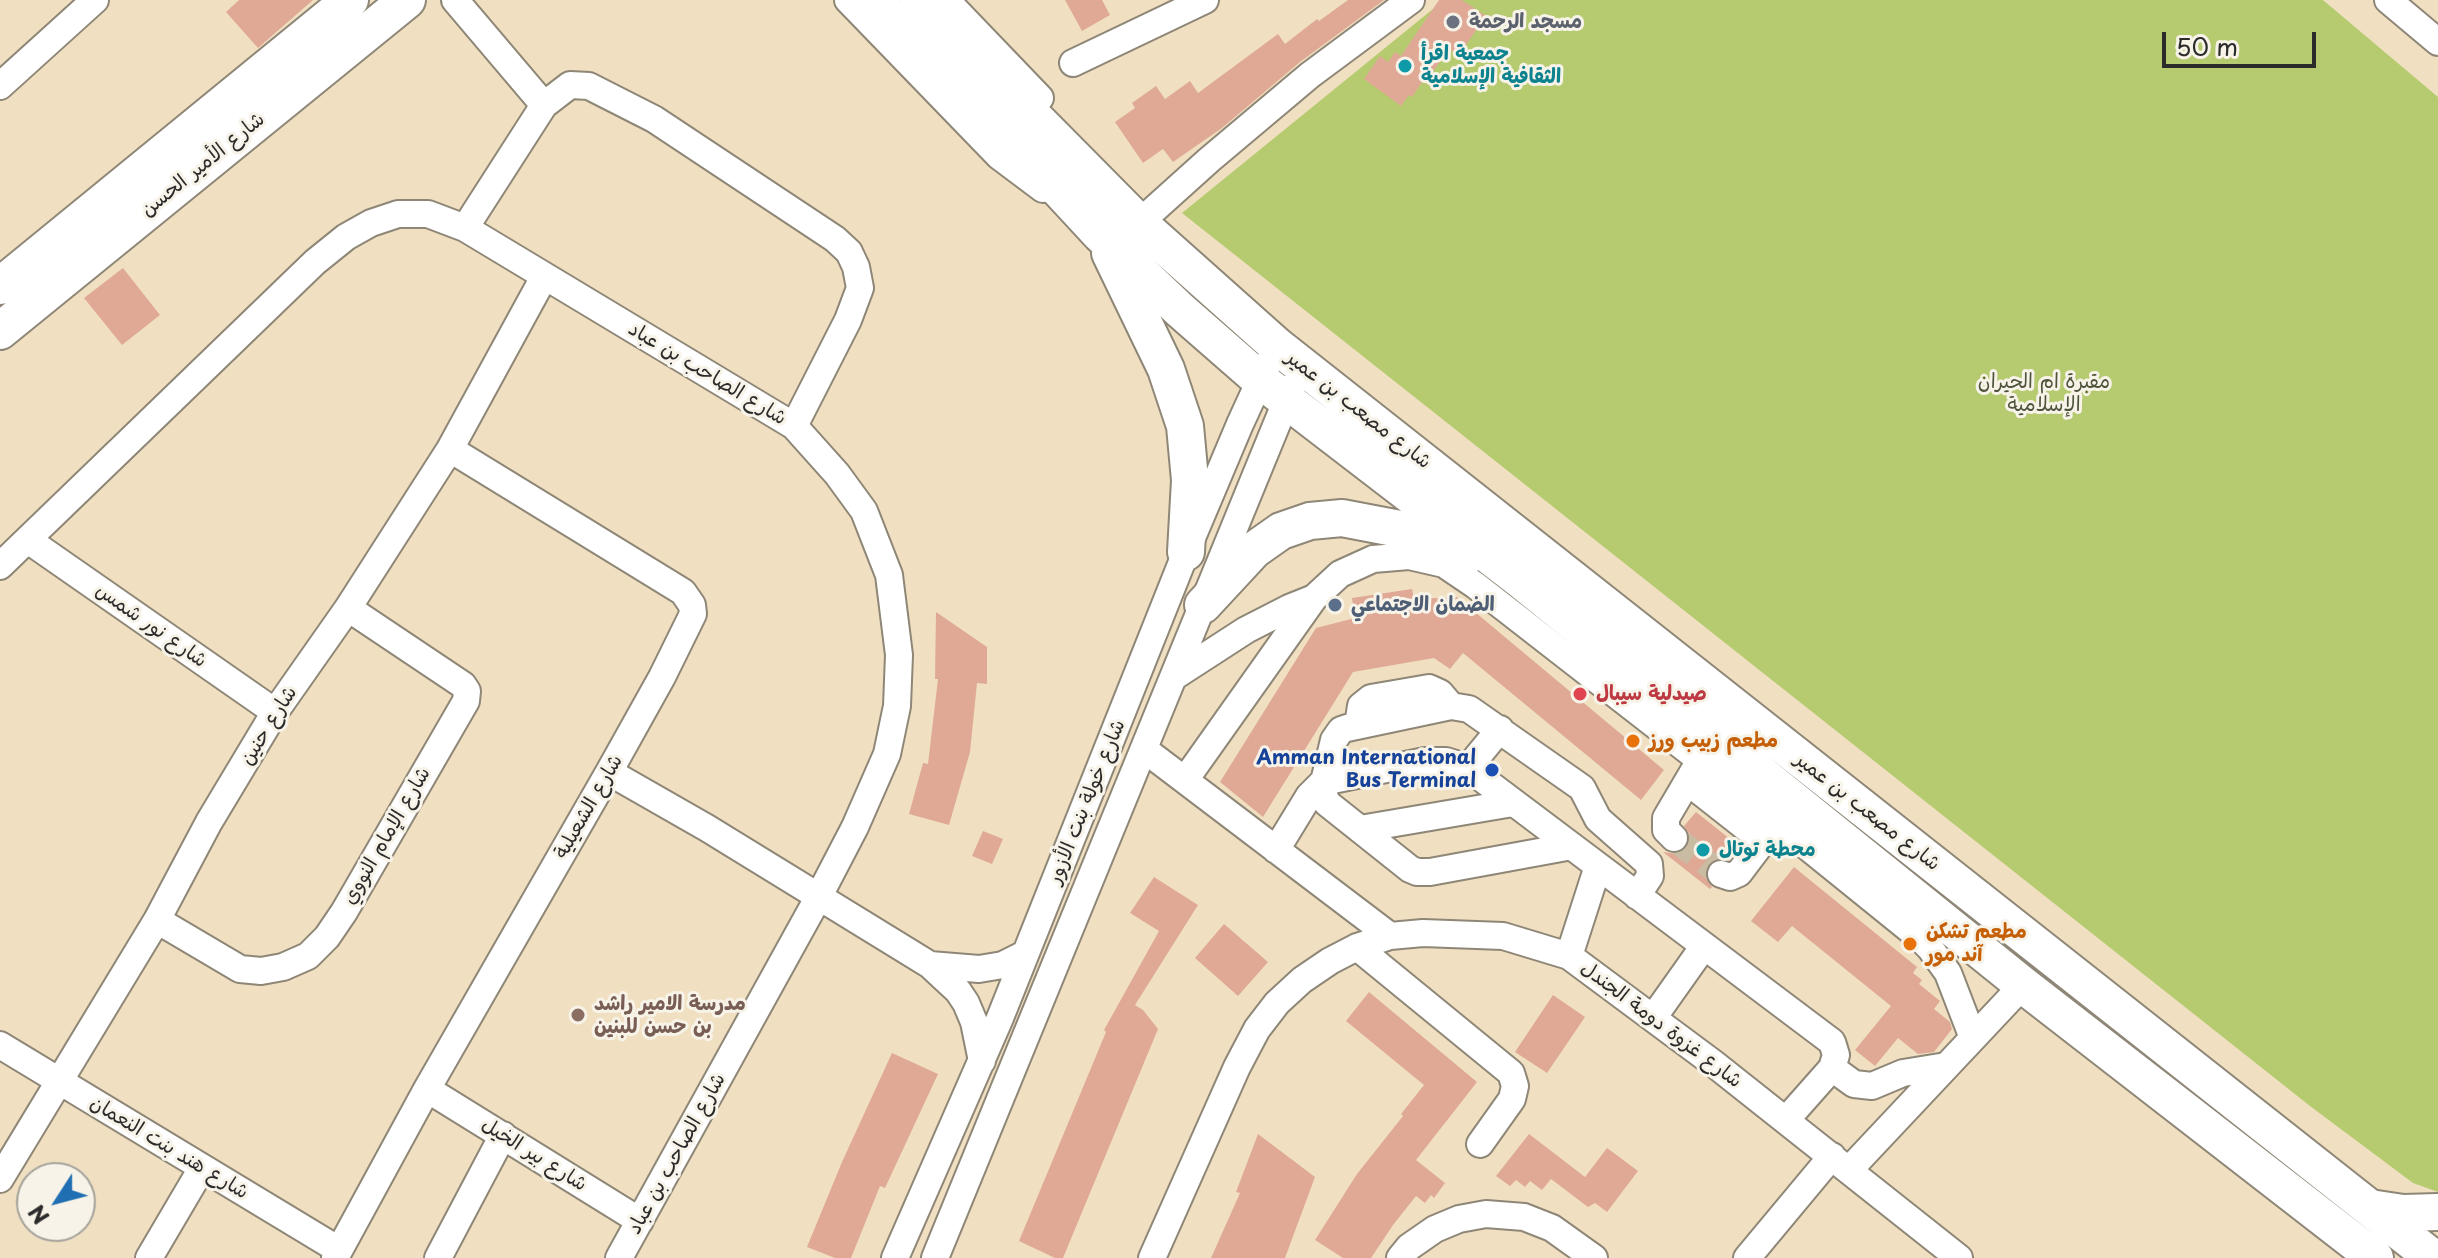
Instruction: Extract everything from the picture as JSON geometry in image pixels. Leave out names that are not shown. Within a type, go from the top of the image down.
[{"type":"highway","name":"شارع الأمير الحسن","points":[[0,286],[350,0]]},
{"type":"highway","name":"شارع الأمير الحسن","points":[[0,331],[407,0]]},
{"type":"highway","name":"شارع مصعب بن عمير","points":[[874,0],[1180,310],[1273,389],[1518,578],[1698,758],[1784,826],[2023,985],[2375,1258]]},
{"type":"highway","name":"شارع مصعب بن عمير","points":[[918,0],[1130,214],[1291,357],[2433,1258]]},
{"type":"highway","points":[[1093,225],[1166,369],[1185,426],[1190,480],[1186,552]]},
{"type":"highway","points":[[1203,605],[1254,550],[1281,531],[1310,521],[1342,518],[1410,531],[1518,578]]},
{"type":"highway","points":[[2370,1208],[2403,1213],[2438,1212]]},
{"type":"street","points":[[0,86],[95,0]]},
{"type":"street","points":[[455,0],[544,105]]},
{"type":"street","name":"شارع مصعب بن عمير","points":[[848,0],[999,156],[1093,225]]},
{"type":"street","name":"شارع مصعب بن عمير","points":[[946,0],[1084,147],[1109,179],[1130,214]]},
{"type":"street","points":[[1073,63],[1205,0]]},
{"type":"street","points":[[1130,214],[1209,160],[1310,75],[1411,0]]},
{"type":"street","points":[[2388,0],[2438,42]]},
{"type":"street","points":[[465,228],[544,105],[570,85],[589,86],[654,119],[835,239],[849,252],[856,267],[860,288],[848,320],[794,426]]},
{"type":"street","name":"شارع الصاحب بن عباد","points":[[0,566],[315,262],[346,237],[371,223],[398,214],[428,214],[465,228],[794,426],[837,474],[864,511],[889,575],[899,655],[897,706],[887,754],[855,827],[818,898],[619,1258]]},
{"type":"street","name":"شارع حنين","points":[[0,1179],[157,920],[209,822],[275,712],[348,608],[450,449],[544,277]]},
{"type":"street","name":"شارع خولة بنت الأزور","points":[[895,1258],[982,1061],[1065,860],[1186,552],[1291,357]]},
{"type":"street","name":"شارع خولة بنت الأزور","points":[[935,1258],[1203,605],[1273,389]]},
{"type":"street","name":"شارع الشعيلية","points":[[337,1254],[427,1089],[609,772],[693,614],[692,605],[683,592],[450,449]]},
{"type":"street","name":"شارع نور شمس","points":[[28,540],[275,712]]},
{"type":"street","points":[[1185,780],[1314,598],[1340,574],[1373,559],[1409,556],[1444,564],[1698,758],[1930,948],[1948,973],[1973,1038]]},
{"type":"street","points":[[1175,676],[1246,630],[1314,598]]},
{"type":"street","name":"شارع الإمام النووي","points":[[157,920],[240,969],[261,971],[283,967],[308,956],[327,937],[344,912],[466,701],[467,691],[463,685],[348,608]]},
{"type":"street","points":[[1572,846],[1423,873],[1410,869],[1327,803],[1322,790],[1323,782],[1337,735],[1341,730],[1358,725],[1451,706],[1469,709],[1582,788],[1598,819],[1649,864],[1650,876],[1637,896]]},
{"type":"street","points":[[1468,768],[1500,729]]},
{"type":"street","points":[[1145,750],[1390,936]]},
{"type":"street","points":[[1674,838],[1666,830],[1666,818],[1698,758]]},
{"type":"street","points":[[1276,850],[1309,796],[1323,782],[1425,761],[1446,761],[1468,768],[1832,1042],[1836,1055],[1832,1068],[1786,1120]]},
{"type":"street","points":[[609,772],[707,828],[930,965],[958,991],[966,1003],[974,1022],[982,1061]]},
{"type":"street","points":[[1360,829],[1513,803]]},
{"type":"street","points":[[1721,874],[1730,877],[1739,873],[1784,826]]},
{"type":"street","points":[[1569,956],[1598,866]]},
{"type":"street","name":"شارع غزوة دومة الجندل","points":[[1152,1258],[1237,1067],[1257,1029],[1277,1003],[1302,980],[1357,947],[1390,936],[1423,933],[1503,936],[1569,956],[1786,1120],[1959,1258]]},
{"type":"street","points":[[1653,1018],[1704,946]]},
{"type":"street","points":[[1357,947],[1511,1073],[1515,1086],[1512,1099],[1480,1144]]},
{"type":"street","points":[[930,965],[979,969],[1003,965],[1025,954]]},
{"type":"street","points":[[1747,1258],[1841,1163],[1946,1066],[2023,985]]},
{"type":"street","name":"شارع هند بنت النعمان","points":[[0,1045],[337,1254]]},
{"type":"street","points":[[1832,1068],[1854,1084],[1872,1086],[1903,1073],[1946,1066]]},
{"type":"street","name":"شارع بير الخيل","points":[[427,1089],[640,1221]]},
{"type":"street","points":[[438,1258],[503,1135]]},
{"type":"street","points":[[149,1258],[202,1168]]},
{"type":"street","points":[[1400,1258],[1409,1247],[1435,1229],[1459,1219],[1486,1214],[1524,1217],[1552,1228],[1594,1258]]},
{"type":"street","points":[[947,1229],[960,1258]]},
{"type":"green space","name":"مقبرة ام الحيران الإسلامية","points":[[1444,0],[2323,0],[2438,97],[2438,1192],[2413,1183],[2310,1106],[1182,213]]},
{"type":"building","points":[[239,0],[313,0],[258,48],[226,12]]},
{"type":"building","points":[[1065,0],[1102,0],[1110,15],[1082,31]]},
{"type":"building","points":[[1348,0],[1384,0],[1300,62],[1222,128],[1173,162],[1163,149],[1143,163],[1115,122],[1135,108],[1132,103],[1156,86],[1165,99],[1190,81],[1198,93],[1278,34],[1285,44]]},
{"type":"building","points":[[1439,0],[1462,0],[1486,16],[1459,55],[1449,49],[1424,84],[1422,82],[1401,106],[1364,79],[1380,56],[1388,62],[1395,52],[1401,56]]},
{"type":"building","points":[[123,268],[160,315],[122,345],[84,298]]},
{"type":"building","points":[[1412,589],[1414,599],[1457,597],[1664,770],[1641,800],[1463,653],[1450,669],[1434,658],[1353,672],[1263,817],[1220,782],[1316,628],[1355,618],[1352,598]]},
{"type":"building","points":[[936,612],[987,647],[987,684],[977,683],[970,752],[949,825],[909,814],[923,763],[928,764],[938,679],[935,679]]},
{"type":"building","name":"محطة توتال","points":[[1696,812],[1739,846],[1729,860],[1719,858],[1706,868],[1705,876],[1712,887],[1710,889],[1663,852],[1677,854],[1686,849],[1690,835],[1684,826]]},
{"type":"building","points":[[983,831],[1003,839],[992,864],[972,856]]},
{"type":"building","points":[[1794,867],[1917,967],[1913,973],[1922,980],[1919,984],[1940,1001],[1934,1009],[1950,1022],[1952,1029],[1934,1052],[1918,1054],[1898,1038],[1875,1066],[1855,1050],[1891,1006],[1792,926],[1778,942],[1751,921]]},
{"type":"building","points":[[1154,877],[1198,905],[1135,1005],[1158,1029],[1063,1258],[1055,1258],[1019,1241],[1106,1032],[1104,1030],[1159,931],[1130,913]]},
{"type":"building","points":[[1224,924],[1268,962],[1238,996],[1195,958]]},
{"type":"building","points":[[1369,992],[1477,1082],[1416,1160],[1445,1183],[1434,1198],[1431,1195],[1425,1203],[1416,1196],[1371,1258],[1343,1258],[1315,1240],[1357,1174],[1424,1085],[1346,1021]]},
{"type":"building","points":[[1553,995],[1585,1017],[1547,1073],[1515,1052]]},
{"type":"building","points":[[892,1053],[938,1074],[885,1188],[880,1186],[851,1258],[835,1258],[807,1247]]},
{"type":"building","points":[[1258,1134],[1315,1177],[1285,1258],[1211,1258],[1240,1193],[1236,1192]]},
{"type":"building","points":[[1529,1134],[1585,1177],[1607,1148],[1638,1171],[1607,1212],[1595,1203],[1588,1207],[1551,1179],[1542,1190],[1530,1181],[1525,1187],[1516,1180],[1510,1186],[1496,1176]]},
{"type":"tunnel","points":[[1674,838],[1721,874]]},
{"type":"place","name":"مسجد الرحمة","points":[[1453,22]]},
{"type":"place","name":"جمعية اقرأ الثقافية الإسلامية","points":[[1405,66]]},
{"type":"place","name":"الضمان الاجتماعي","points":[[1335,605]]},
{"type":"place","name":"صيدلية سيبال","points":[[1580,694]]},
{"type":"place","name":"مطعم زبيب ورز","points":[[1633,741]]},
{"type":"place","name":"Amman International Bus Terminal","points":[[1492,770]]},
{"type":"place","name":"محطة توتال","points":[[1703,850]]},
{"type":"place","name":"مطعم تشكن آند مور","points":[[1910,944]]},
{"type":"place","name":"مدرسة الامير راشد بن حسن للبنين","points":[[578,1015]]}]
